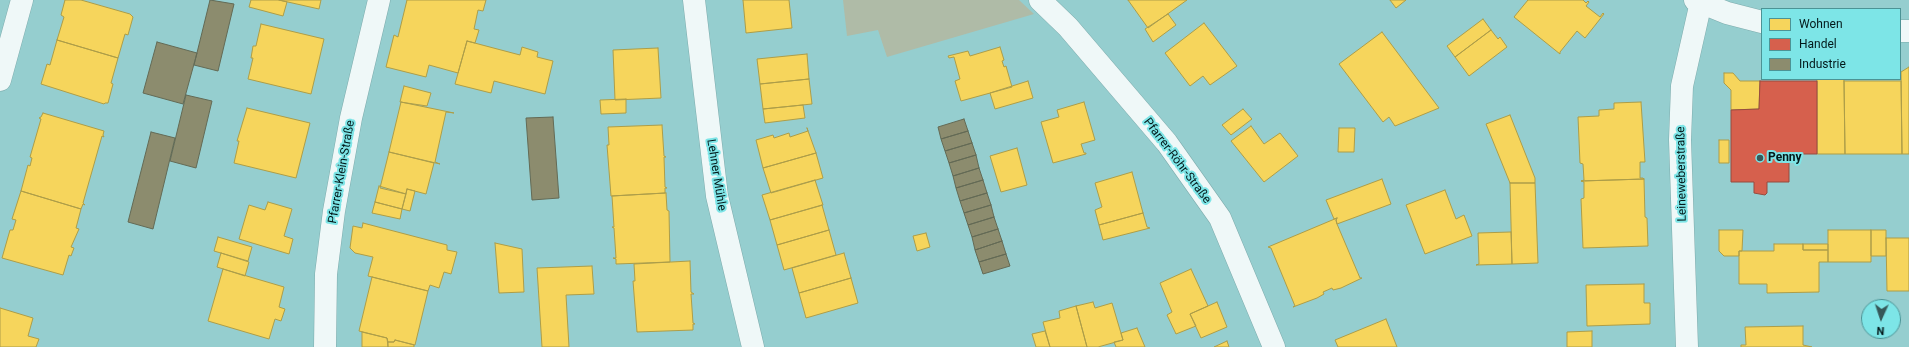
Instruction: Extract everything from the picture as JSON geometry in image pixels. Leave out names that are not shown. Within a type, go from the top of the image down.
[{"type":"street","points":[[0,80],[22,0]]},
{"type":"street","name":"Pfarrer-Klein-Straße","points":[[325,347],[326,274],[334,211],[352,118],[379,0]]},
{"type":"street","name":"Lehner Mühle","points":[[694,0],[717,196],[753,347]]},
{"type":"street","name":"Pfarrer-Röhr-Straße","points":[[1040,0],[1068,27],[1167,143],[1220,218],[1274,347]]},
{"type":"street","points":[[1698,1],[1727,13],[1761,22]]},
{"type":"street","name":"Leineweberstraße","points":[[1687,347],[1680,125],[1682,86],[1698,1]]},
{"type":"green space","points":[[843,0],[1019,0],[1034,14],[887,57],[878,30],[847,36]]},
{"type":"building: Wohnen","points":[[65,0],[81,0],[130,14],[133,17],[128,35],[125,34],[118,58],[57,40],[64,17],[61,15]]},
{"type":"building: Wohnen","points":[[251,0],[279,0],[287,2],[283,16],[249,7]]},
{"type":"building: Wohnen","points":[[279,0],[321,0],[319,9]]},
{"type":"building: Wohnen","points":[[407,0],[486,0],[483,11],[478,10],[474,29],[479,30],[475,43],[467,41],[458,73],[429,65],[426,77],[386,67],[394,35],[398,37]]},
{"type":"building: Wohnen","points":[[743,0],[789,0],[792,28],[746,33]]},
{"type":"building: Wohnen","points":[[1128,0],[1187,0],[1148,28]]},
{"type":"building: Wohnen","points":[[1390,0],[1406,0],[1396,8]]},
{"type":"building: Wohnen","points":[[1528,0],[1583,0],[1586,3],[1588,1],[1589,2],[1586,6],[1600,17],[1603,13],[1604,14],[1585,38],[1577,31],[1560,54],[1514,17]]},
{"type":"building: Wohnen","points":[[1168,14],[1176,25],[1153,42],[1145,29]]},
{"type":"building: Wohnen","points":[[1483,19],[1491,30],[1455,57],[1447,46]]},
{"type":"building: Wohnen","points":[[1204,23],[1237,66],[1210,85],[1203,76],[1190,86],[1165,53]]},
{"type":"building: Wohnen","points":[[261,24],[324,39],[311,94],[248,79],[253,58],[251,58],[253,46],[256,46]]},
{"type":"building: Wohnen","points":[[1491,30],[1498,39],[1500,37],[1507,47],[1469,76],[1455,57]]},
{"type":"building: Wohnen","points":[[1382,32],[1439,108],[1395,126],[1389,117],[1383,122],[1339,64]]},
{"type":"building: Wohnen","points":[[57,40],[118,58],[111,83],[113,84],[108,103],[104,104],[41,84],[47,64],[50,65]]},
{"type":"building: Wohnen","points":[[467,41],[520,55],[522,47],[538,52],[537,57],[553,61],[545,94],[494,81],[491,93],[455,84]]},
{"type":"building: Wohnen","points":[[1000,47],[1004,60],[1002,61],[1004,67],[1006,66],[1012,87],[961,101],[955,81],[960,79],[954,57],[949,58],[948,56],[968,51],[970,56]]},
{"type":"building: Wohnen","points":[[658,48],[661,98],[615,100],[613,50]]},
{"type":"building: Wohnen","points":[[807,54],[809,79],[760,84],[757,59]]},
{"type":"building: Wohnen","points":[[1909,67],[1909,154],[1902,154],[1901,72]]},
{"type":"building: Wohnen","points":[[1724,73],[1733,73],[1740,81],[1760,81],[1759,109],[1731,110],[1731,90],[1724,83]]},
{"type":"building: Wohnen","points":[[809,79],[812,104],[763,109],[760,84]]},
{"type":"building: Wohnen","points":[[1817,80],[1844,80],[1845,154],[1817,154]]},
{"type":"building: Wohnen","points":[[1028,81],[1033,98],[995,109],[990,93]]},
{"type":"building: Wohnen","points":[[1844,81],[1901,81],[1902,154],[1845,154]]},
{"type":"building: Wohnen","points":[[404,86],[431,93],[427,106],[400,102]]},
{"type":"building: Wohnen","points":[[626,99],[626,113],[601,114],[600,100]]},
{"type":"building: Wohnen","points":[[401,102],[454,113],[446,112],[435,162],[440,164],[389,152]]},
{"type":"building: Wohnen","points":[[1084,102],[1095,140],[1081,144],[1084,153],[1086,154],[1053,163],[1041,122],[1059,117],[1057,110]]},
{"type":"building: Wohnen","points":[[1641,102],[1645,162],[1640,162],[1640,178],[1644,179],[1581,181],[1584,180],[1583,164],[1580,163],[1578,117],[1599,116],[1599,110],[1614,109],[1614,103]]},
{"type":"building: Wohnen","points":[[803,105],[805,118],[765,123],[763,109]]},
{"type":"building: Wohnen","points":[[247,108],[310,123],[296,178],[234,163],[239,141],[237,141]]},
{"type":"building: Wohnen","points":[[1243,109],[1252,119],[1231,135],[1222,125]]},
{"type":"building: Wohnen","points":[[43,113],[104,131],[104,137],[102,136],[83,203],[85,205],[83,204],[81,209],[21,191],[28,165],[30,166],[32,158],[30,157],[41,119],[39,118]]},
{"type":"building: Wohnen","points":[[1510,115],[1535,178],[1535,183],[1510,183],[1486,124]]},
{"type":"building: Wohnen","points":[[662,125],[664,156],[666,157],[664,157],[665,187],[667,188],[665,188],[665,193],[611,196],[607,145],[609,145],[608,127]]},
{"type":"building: Wohnen","points":[[1251,126],[1264,144],[1280,133],[1298,156],[1264,182],[1231,141]]},
{"type":"building: Wohnen","points":[[807,128],[816,153],[763,168],[756,140],[773,135],[774,138],[789,133],[790,137],[808,131]]},
{"type":"building: Wohnen","points":[[1339,128],[1355,128],[1354,152],[1338,152]]},
{"type":"building: Wohnen","points":[[1719,140],[1729,140],[1729,163],[1719,163]]},
{"type":"building: Wohnen","points":[[1017,148],[1027,185],[1001,192],[990,156]]},
{"type":"building: Wohnen","points":[[389,152],[434,163],[426,194],[407,189],[406,194],[380,188]]},
{"type":"building: Wohnen","points":[[816,153],[823,178],[771,193],[763,168]]},
{"type":"building: Wohnen","points":[[1132,172],[1143,213],[1099,225],[1095,210],[1102,207],[1095,183]]},
{"type":"building: Wohnen","points":[[1382,179],[1391,204],[1337,224],[1337,218],[1334,219],[1326,200]]},
{"type":"building: Wohnen","points":[[1644,179],[1645,217],[1647,218],[1648,246],[1583,248],[1581,199],[1584,198],[1584,182],[1581,181]]},
{"type":"building: Wohnen","points":[[815,180],[823,205],[770,220],[762,195]]},
{"type":"building: Wohnen","points":[[1510,183],[1535,183],[1538,263],[1512,264]]},
{"type":"building: Wohnen","points":[[379,186],[406,194],[402,209],[375,202]]},
{"type":"building: Wohnen","points":[[407,189],[415,191],[410,211],[402,209]]},
{"type":"building: Wohnen","points":[[1445,190],[1456,219],[1464,215],[1472,236],[1425,254],[1406,205]]},
{"type":"building: Wohnen","points":[[21,191],[81,209],[76,228],[79,229],[71,247],[74,248],[71,256],[69,255],[63,275],[2,258],[10,230],[13,230],[16,220],[12,219]]},
{"type":"building: Wohnen","points":[[666,193],[667,210],[669,211],[670,262],[616,264],[616,259],[613,258],[616,258],[614,228],[612,227],[614,227],[612,196]]},
{"type":"building: Wohnen","points":[[268,202],[292,209],[284,236],[293,239],[289,254],[239,239],[249,205],[265,210]]},
{"type":"building: Wohnen","points":[[375,202],[402,209],[400,219],[372,213]]},
{"type":"building: Wohnen","points":[[822,205],[829,230],[777,245],[770,220]]},
{"type":"building: Wohnen","points":[[1143,213],[1147,227],[1150,228],[1103,240],[1099,225]]},
{"type":"building: Wohnen","points":[[1337,218],[1337,224],[1360,278],[1362,278],[1341,288],[1333,290],[1332,288],[1323,292],[1324,294],[1317,298],[1293,307],[1295,306],[1271,248],[1268,247]]},
{"type":"building: Wohnen","points":[[363,223],[447,245],[447,250],[457,252],[451,274],[444,272],[439,288],[430,285],[428,291],[368,276],[373,257],[355,253],[350,248],[353,226],[362,228]]},
{"type":"building: Wohnen","points":[[829,230],[836,255],[784,270],[777,245]]},
{"type":"building: Wohnen","points":[[1719,230],[1743,230],[1742,251],[1739,251],[1739,256],[1724,256],[1719,251]]},
{"type":"building: Wohnen","points":[[1828,230],[1871,230],[1871,262],[1828,262]]},
{"type":"building: Wohnen","points":[[1871,230],[1886,230],[1886,256],[1871,256]]},
{"type":"building: Wohnen","points":[[1511,232],[1512,264],[1476,265],[1479,264],[1478,233]]},
{"type":"building: Wohnen","points":[[926,233],[930,247],[917,251],[913,236]]},
{"type":"building: Wohnen","points":[[218,237],[252,247],[248,261],[214,251]]},
{"type":"building: Wohnen","points":[[1886,238],[1909,238],[1909,291],[1887,291]]},
{"type":"building: Wohnen","points":[[495,243],[522,249],[524,292],[499,293]]},
{"type":"building: Wohnen","points":[[1774,244],[1803,244],[1803,250],[1828,250],[1828,262],[1819,262],[1819,292],[1767,293],[1767,284],[1739,284],[1739,251],[1774,251]]},
{"type":"building: Wohnen","points":[[1803,244],[1828,244],[1828,250],[1803,250]]},
{"type":"building: Wohnen","points":[[221,253],[249,262],[245,276],[217,267]]},
{"type":"building: Wohnen","points":[[844,253],[851,278],[799,293],[792,268]]},
{"type":"building: Wohnen","points":[[690,261],[691,292],[694,294],[691,294],[693,323],[695,324],[693,324],[693,330],[637,332],[633,281],[635,281],[634,264]]},
{"type":"building: Wohnen","points":[[592,266],[594,294],[566,295],[569,347],[542,347],[537,268]]},
{"type":"building: Wohnen","points":[[223,269],[284,287],[279,307],[285,309],[281,321],[275,319],[269,339],[208,321]]},
{"type":"building: Wohnen","points":[[1191,269],[1208,306],[1190,314],[1196,326],[1176,334],[1167,315],[1172,312],[1160,283]]},
{"type":"building: Wohnen","points":[[372,277],[428,291],[415,345],[395,340],[394,342],[388,342],[387,338],[359,331]]},
{"type":"building: Wohnen","points":[[851,278],[858,303],[806,318],[799,293]]},
{"type":"building: Wohnen","points":[[1644,284],[1644,303],[1650,303],[1650,324],[1587,326],[1586,285]]},
{"type":"building: Wohnen","points":[[1093,302],[1095,308],[1112,303],[1123,340],[1098,347],[1087,347],[1076,306]]},
{"type":"building: Wohnen","points":[[1217,302],[1227,327],[1201,338],[1190,314]]},
{"type":"building: Wohnen","points":[[1076,306],[1087,347],[1050,347],[1043,322],[1060,318],[1059,311]]},
{"type":"building: Wohnen","points":[[0,308],[33,318],[28,336],[39,339],[36,347],[0,347]]},
{"type":"building: Wohnen","points":[[1386,319],[1397,347],[1338,347],[1335,340]]},
{"type":"building: Wohnen","points":[[1803,326],[1803,345],[1812,347],[1741,347],[1741,345],[1746,345],[1745,327]]},
{"type":"building: Wohnen","points":[[1137,328],[1145,347],[1116,347],[1114,342],[1123,340],[1121,333]]},
{"type":"building: Wohnen","points":[[1045,331],[1050,347],[1036,347],[1032,334]]},
{"type":"building: Wohnen","points":[[1592,331],[1592,347],[1567,347],[1567,332]]},
{"type":"building: Wohnen","points":[[362,332],[387,338],[388,347],[362,347]]},
{"type":"building: Wohnen","points":[[395,340],[414,345],[414,347],[388,347],[388,342],[394,342]]},
{"type":"building: Wohnen","points":[[1227,341],[1229,347],[1214,347]]},
{"type":"building: Handel","points":[[1760,81],[1817,81],[1817,154],[1789,154],[1789,182],[1767,182],[1767,193],[1765,195],[1754,193],[1754,182],[1731,182],[1731,110],[1759,109]]},
{"type":"building: Industrie","points":[[210,0],[234,4],[218,71],[194,65]]},
{"type":"building: Industrie","points":[[157,42],[197,53],[183,104],[143,93]]},
{"type":"building: Industrie","points":[[186,95],[212,101],[196,168],[170,161]]},
{"type":"building: Industrie","points":[[553,117],[559,198],[532,200],[526,118]]},
{"type":"building: Industrie","points":[[964,119],[968,131],[941,139],[938,127]]},
{"type":"building: Industrie","points":[[968,131],[972,143],[945,151],[941,139]]},
{"type":"building: Industrie","points":[[151,132],[175,138],[153,229],[128,222]]},
{"type":"building: Industrie","points":[[972,143],[976,155],[949,163],[945,151]]},
{"type":"building: Industrie","points":[[976,155],[979,168],[953,176],[949,163]]},
{"type":"building: Industrie","points":[[979,168],[983,180],[956,188],[953,176]]},
{"type":"building: Industrie","points":[[983,180],[987,193],[960,201],[956,188]]},
{"type":"building: Industrie","points":[[987,193],[991,205],[964,213],[960,201]]},
{"type":"building: Industrie","points":[[991,205],[994,217],[968,225],[964,213]]},
{"type":"building: Industrie","points":[[994,217],[998,229],[972,237],[968,225]]},
{"type":"building: Industrie","points":[[998,229],[1002,241],[975,250],[972,237]]},
{"type":"building: Industrie","points":[[1002,241],[1006,254],[979,262],[975,250]]},
{"type":"building: Industrie","points":[[1006,254],[1010,266],[983,274],[979,262]]},
{"type":"place","name":"Penny","points":[[1760,158]]}]
